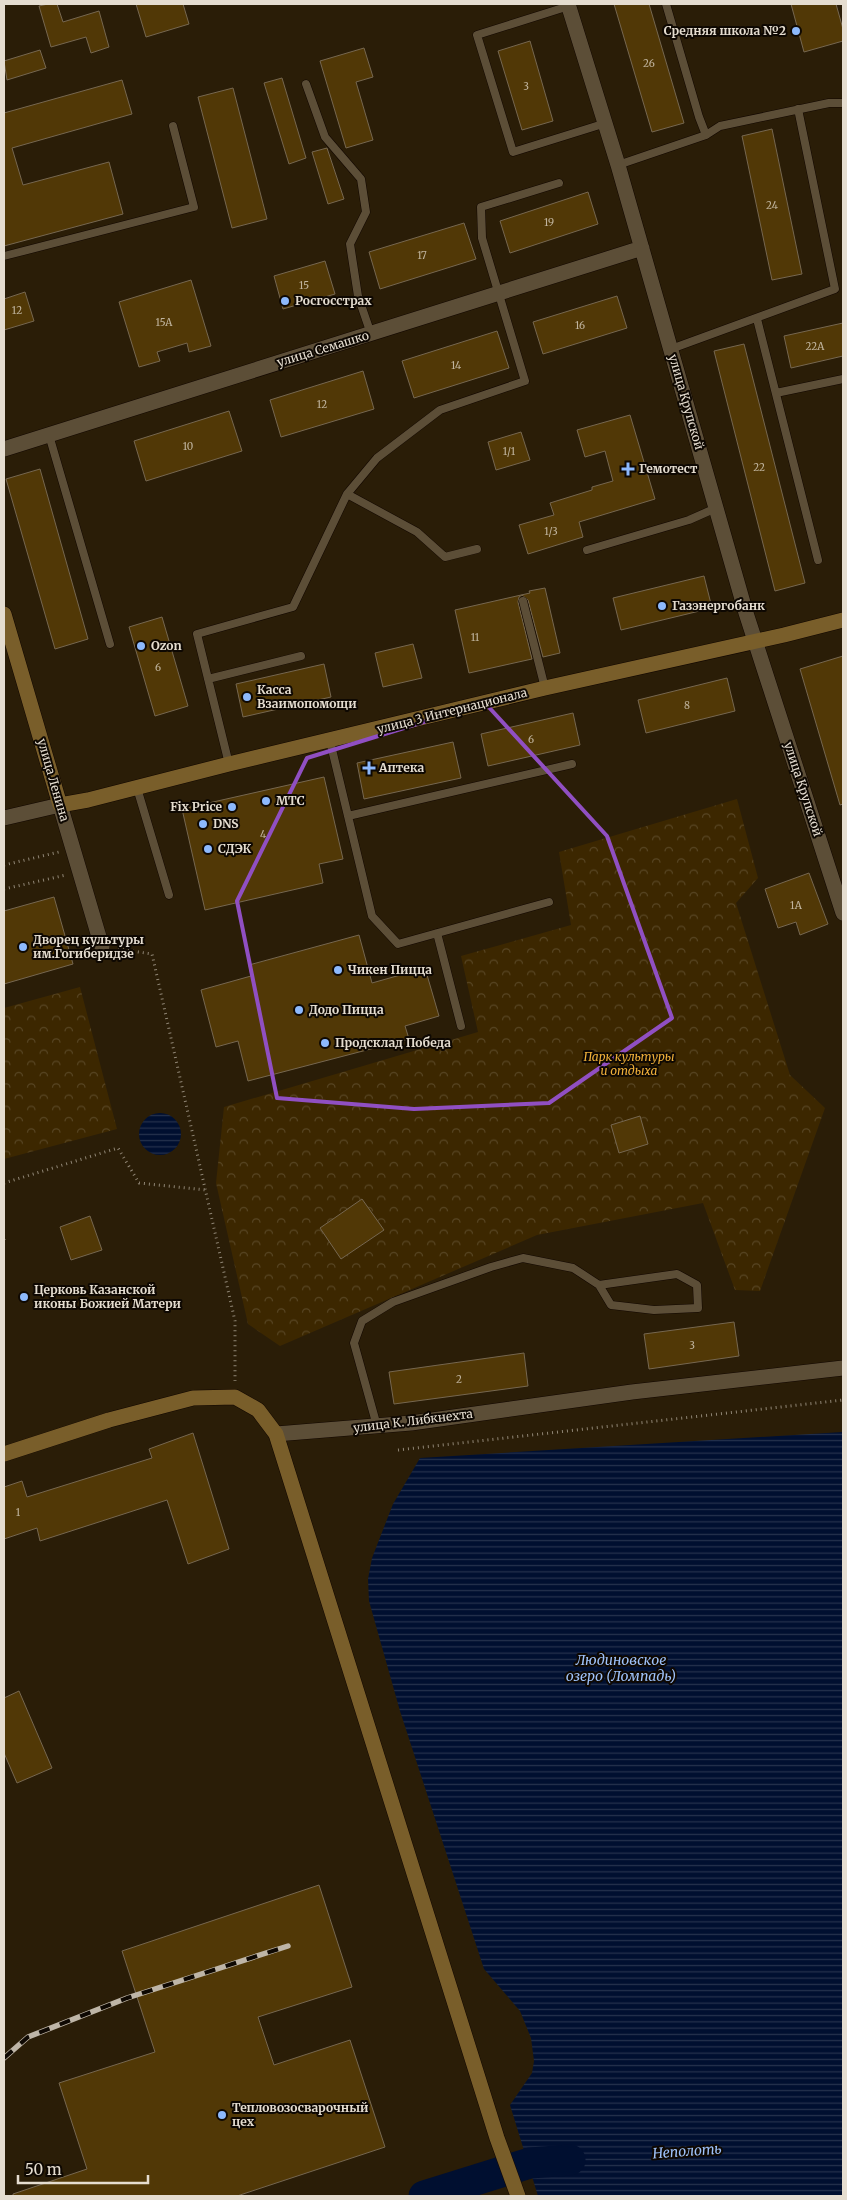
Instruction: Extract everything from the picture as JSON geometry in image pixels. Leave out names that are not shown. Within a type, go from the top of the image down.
[{"type":"street","name":"улица Крупской","points":[[569,5],[606,123],[755,641],[843,913]]},
{"type":"street","name":"улица Семашко","points":[[4,449],[642,248]]},
{"type":"street","name":"улица Ленина","points":[[4,614],[102,947]]},
{"type":"street","name":"улица 3 Интернационала","points":[[60,804],[88,800],[546,688],[843,620]]},
{"type":"street","points":[[4,818],[60,804]]},
{"type":"street","name":"улица К. Либкнехта","points":[[276,1434],[378,1426],[642,1391],[843,1368]]},
{"type":"street","points":[[4,1454],[109,1420],[193,1398],[235,1397],[258,1410],[276,1434],[497,2138],[518,2196]]},
{"type":"lane","points":[[666,4],[706,135]]},
{"type":"lane","points":[[569,5],[477,35],[513,152],[606,123]]},
{"type":"lane","points":[[306,84],[325,137],[361,179],[366,212],[350,244],[358,296],[371,334]]},
{"type":"lane","points":[[618,165],[706,135],[720,126],[798,109],[843,102]]},
{"type":"lane","points":[[671,349],[839,290],[798,109]]},
{"type":"lane","points":[[4,256],[194,207],[174,126]]},
{"type":"lane","points":[[229,764],[197,634],[293,608],[347,494],[377,458],[440,410],[525,381],[482,238],[481,207],[559,183]]},
{"type":"lane","points":[[757,319],[818,560]]},
{"type":"lane","points":[[776,393],[843,378]]},
{"type":"lane","points":[[49,434],[110,644]]},
{"type":"lane","points":[[347,494],[417,532],[445,557],[477,549]]},
{"type":"lane","points":[[587,550],[689,520],[716,508]]},
{"type":"lane","points":[[523,601],[546,688]]},
{"type":"lane","points":[[208,679],[301,656]]},
{"type":"lane","points":[[330,741],[372,916],[398,944],[549,902]]},
{"type":"lane","points":[[348,816],[572,764]]},
{"type":"lane","points":[[137,788],[169,895]]},
{"type":"lane","points":[[437,933],[461,1026]]},
{"type":"lane","points":[[378,1426],[354,1343],[362,1321],[392,1302],[491,1267],[523,1258],[573,1268],[599,1284],[611,1305],[654,1310],[698,1308],[697,1284],[677,1274],[599,1284]]},
{"type":"path","points":[[4,865],[73,849]]},
{"type":"path","points":[[4,889],[80,871]]},
{"type":"path","points":[[102,947],[152,954],[235,1321],[235,1397]]},
{"type":"path","points":[[4,1182],[118,1148],[139,1183],[206,1190]]},
{"type":"path","points":[[398,1450],[843,1400]]},
{"type":"highlighted area","points":[[485,703],[607,836],[672,1018],[549,1103],[414,1109],[277,1098],[237,901],[307,758]]},
{"type":"green space","name":"Парк культуры и отдыха","points":[[737,799],[758,878],[736,903],[790,1075],[825,1108],[760,1291],[735,1290],[703,1203],[537,1235],[280,1346],[248,1324],[216,1183],[224,1107],[478,1032],[461,956],[571,925],[559,852]]},
{"type":"green space","points":[[80,987],[117,1129],[4,1159],[4,1008]]},
{"type":"water","points":[[164,1113],[172,1116],[178,1122],[181,1134],[178,1146],[172,1152],[156,1155],[148,1152],[142,1146],[139,1130],[142,1122],[148,1116]]},
{"type":"water","name":"Людиновское озеро (Ломпадь)","points":[[843,1432],[843,2196],[538,2196],[510,2105],[532,2073],[534,2061],[531,2038],[520,2011],[484,1969],[400,1711],[369,1601],[368,1579],[372,1558],[393,1504],[420,1458]]},
{"type":"building","points":[[57,4],[63,22],[99,11],[109,47],[91,53],[86,37],[51,47],[39,6]]},
{"type":"building","points":[[136,4],[183,4],[189,24],[146,37]]},
{"type":"building","points":[[614,4],[649,4],[684,123],[652,132]]},
{"type":"building","points":[[791,4],[836,4],[843,29],[843,41],[804,52]]},
{"type":"building","points":[[530,41],[553,121],[522,130],[498,51]]},
{"type":"building","points":[[364,48],[373,77],[356,82],[373,140],[346,148],[320,61]]},
{"type":"building","points":[[40,50],[46,68],[7,80],[4,61]]},
{"type":"building","points":[[282,78],[306,158],[289,164],[264,83]]},
{"type":"building","points":[[122,80],[132,114],[12,148],[23,185],[109,162],[123,214],[4,246],[4,113]]},
{"type":"building","points":[[233,88],[267,219],[232,228],[198,97]]},
{"type":"building","points":[[772,129],[802,274],[772,280],[742,136]]},
{"type":"building","points":[[327,148],[344,199],[328,204],[312,152]]},
{"type":"building","points":[[588,192],[598,224],[510,253],[500,221]]},
{"type":"building","points":[[464,223],[476,259],[380,289],[369,252]]},
{"type":"building","points":[[325,261],[335,294],[283,309],[274,276]]},
{"type":"building","points":[[191,280],[211,346],[189,352],[187,343],[157,352],[160,361],[139,367],[119,302]]},
{"type":"building","points":[[25,292],[34,321],[4,330],[4,299]]},
{"type":"building","points":[[617,296],[627,328],[543,354],[533,322]]},
{"type":"building","points":[[843,323],[843,356],[791,368],[784,336]]},
{"type":"building","points":[[497,331],[509,368],[414,398],[402,361]]},
{"type":"building","points":[[744,344],[805,583],[775,591],[714,351]]},
{"type":"building","points":[[363,371],[374,409],[281,437],[270,400]]},
{"type":"building","points":[[229,411],[242,451],[146,481],[134,441]]},
{"type":"building","name":"Гемотест","points":[[630,415],[655,499],[579,522],[583,537],[528,554],[519,525],[554,515],[550,503],[592,490],[592,487],[613,481],[605,451],[585,457],[577,430]]},
{"type":"building","points":[[521,432],[530,460],[496,470],[488,442]]},
{"type":"building","points":[[40,469],[88,639],[55,649],[6,479]]},
{"type":"building","points":[[704,576],[712,608],[621,630],[613,598]]},
{"type":"building","points":[[545,588],[560,653],[543,657],[528,600],[522,595],[519,597],[518,602],[532,659],[469,673],[455,610]]},
{"type":"building","points":[[162,617],[188,706],[155,716],[129,627]]},
{"type":"building","points":[[413,644],[422,678],[383,687],[375,653]]},
{"type":"building","points":[[843,656],[843,804],[840,805],[800,669]]},
{"type":"building","points":[[324,664],[331,697],[243,717],[236,684]]},
{"type":"building","points":[[727,678],[735,711],[646,733],[638,700]]},
{"type":"building","points":[[573,713],[580,745],[488,766],[481,734]]},
{"type":"building","points":[[453,742],[461,778],[364,799],[357,763]]},
{"type":"building","points":[[324,777],[343,859],[319,864],[323,883],[205,910],[182,809]]},
{"type":"building","points":[[809,873],[828,924],[800,935],[796,922],[778,928],[765,889]]},
{"type":"building","points":[[54,897],[73,964],[4,984],[4,911]]},
{"type":"building","points":[[359,935],[372,983],[425,968],[439,1016],[405,1026],[409,1039],[248,1081],[238,1041],[216,1047],[201,990],[251,976],[249,965]]},
{"type":"building","points":[[640,1116],[648,1144],[619,1153],[611,1125]]},
{"type":"building","points":[[362,1199],[384,1230],[341,1259],[320,1228]]},
{"type":"building","points":[[90,1216],[102,1250],[71,1260],[60,1227]]},
{"type":"building","points":[[734,1322],[739,1356],[649,1369],[644,1334]]},
{"type":"building","points":[[524,1353],[528,1386],[394,1404],[389,1372]]},
{"type":"building","points":[[193,1433],[229,1549],[188,1564],[167,1500],[40,1541],[37,1528],[4,1539],[4,1487],[22,1481],[27,1497],[152,1458],[149,1449]]},
{"type":"building","points":[[19,1691],[52,1768],[17,1783],[4,1753],[4,1698]]},
{"type":"building","name":"Тепловозосварочный цех","points":[[319,1885],[352,1987],[258,2017],[274,2065],[350,2040],[385,2147],[237,2196],[13,2196],[13,2194],[87,2169],[59,2083],[155,2052],[122,1951]]},
{"type":"waterway","points":[[424,2196],[530,2163],[570,2160]]},
{"type":"railway","points":[[4,2058],[28,2037],[127,1998],[288,1946]]},
{"type":"place","name":"Средняя школа №2","points":[[796,31]]},
{"type":"place","name":"Росгосстрах","points":[[285,301]]},
{"type":"place","name":"Гемотест","points":[[628,469]]},
{"type":"place","name":"Газэнергобанк","points":[[662,606]]},
{"type":"place","name":"Ozon","points":[[141,646]]},
{"type":"place","name":"Касса Взаимопомощи","points":[[247,697]]},
{"type":"place","name":"Аптека","points":[[369,768]]},
{"type":"place","name":"МТС","points":[[266,801]]},
{"type":"place","name":"Fix Price","points":[[232,807]]},
{"type":"place","name":"DNS","points":[[203,824]]},
{"type":"place","name":"СДЭК","points":[[208,849]]},
{"type":"place","name":"Дворец культуры им.Гогиберидзе","points":[[23,947]]},
{"type":"place","name":"Чикен Пицца","points":[[338,970]]},
{"type":"place","name":"Додо Пицца","points":[[299,1010]]},
{"type":"place","name":"Продсклад Победа","points":[[325,1043]]},
{"type":"place","name":"Церковь Казанской иконы Божией Матери","points":[[24,1297]]},
{"type":"place","name":"Тепловозосварочный цех","points":[[222,2115]]},
{"type":"water label","name":"Неполоть","points":[[687,2151]]}]
